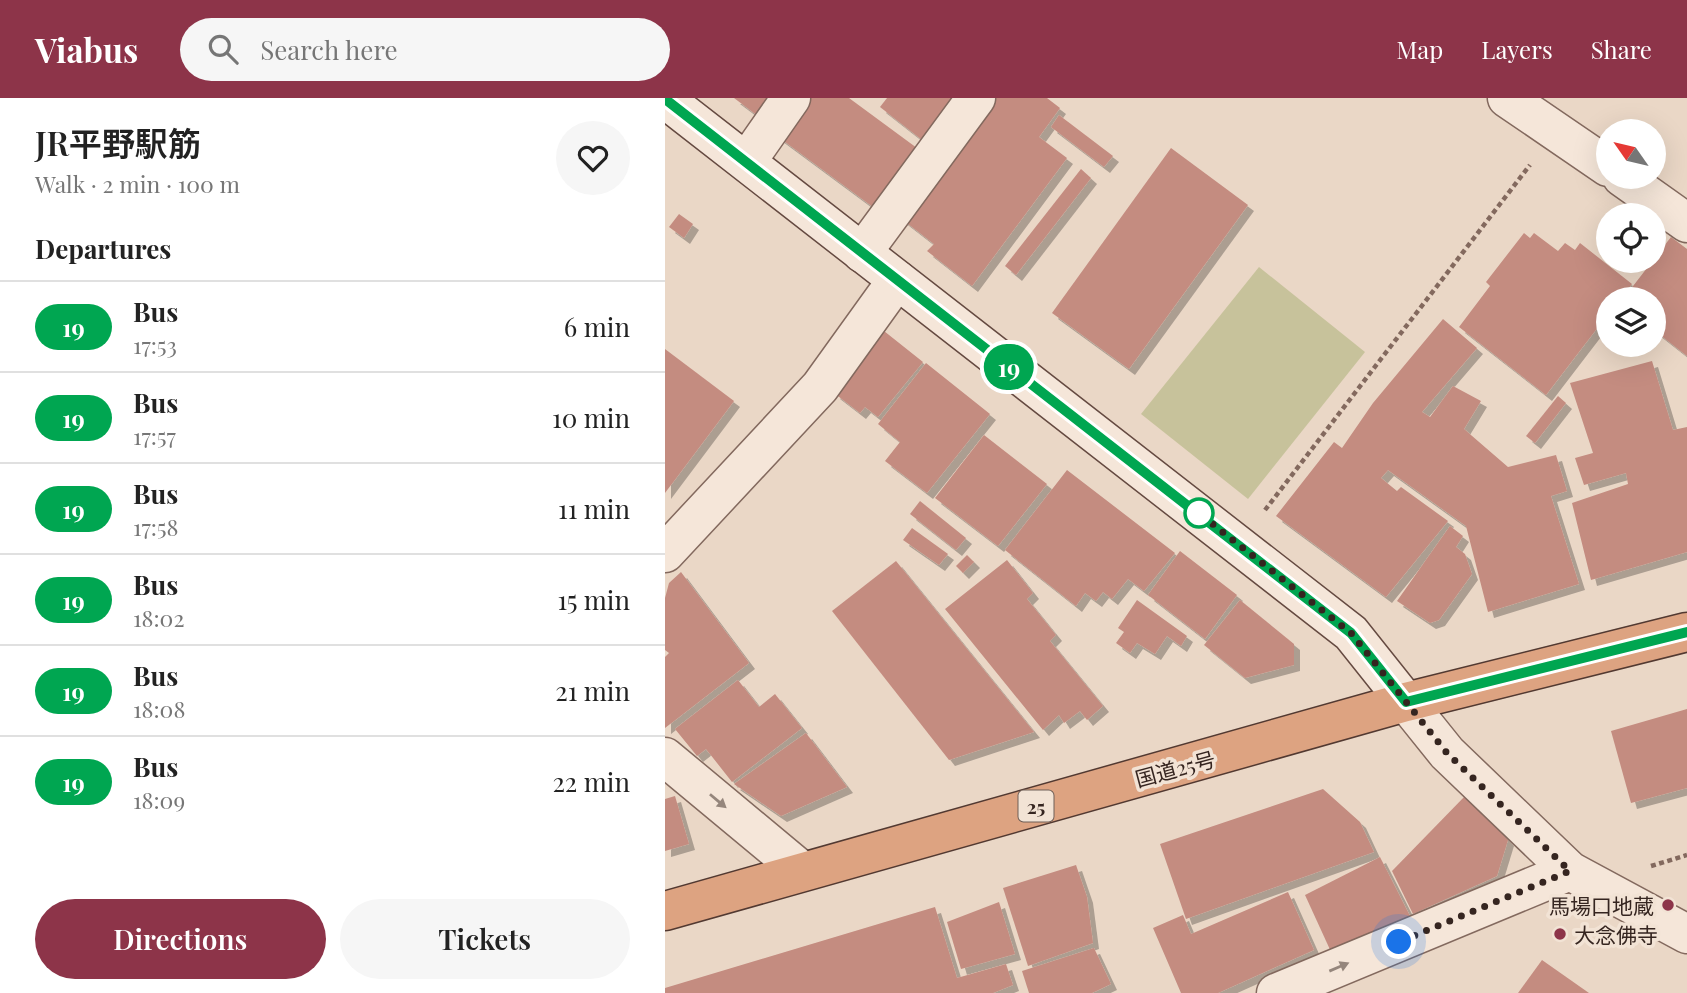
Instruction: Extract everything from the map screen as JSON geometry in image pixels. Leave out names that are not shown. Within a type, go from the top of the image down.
[{"type":"highway","name":"国道25号","points":[[665,911],[1406,702],[1687,632]]},
{"type":"street","points":[[747,161],[791,98]]},
{"type":"street","points":[[862,253],[976,98]]},
{"type":"street","points":[[1507,98],[1596,159]]},
{"type":"street","points":[[665,99],[1351,633],[1447,753],[1570,871],[1687,934]]},
{"type":"street","points":[[1639,189],[1687,223]]},
{"type":"street","points":[[665,553],[820,387],[897,280]]},
{"type":"street","points":[[665,757],[802,871]]},
{"type":"street","points":[[1276,993],[1570,871]]},
{"type":"path","points":[[1239,544],[1556,131]]},
{"type":"shaded area","points":[[1259,267],[1365,352],[1248,499],[1141,414]]},
{"type":"building","points":[[734,98],[784,98],[766,122]]},
{"type":"building","points":[[798,98],[849,98],[921,151],[877,210],[773,133]]},
{"type":"building","points":[[887,98],[960,98],[926,143],[880,107]]},
{"type":"building","points":[[982,98],[1047,98],[1060,108],[1039,137],[1067,158],[972,286],[927,251],[934,244],[894,213]]},
{"type":"building","points":[[1059,115],[1113,156],[1104,167],[1051,127]]},
{"type":"building","points":[[1171,148],[1248,205],[1129,369],[1052,313]]},
{"type":"building","points":[[1081,169],[1091,178],[1016,275],[1005,266]]},
{"type":"building","points":[[679,214],[693,224],[684,238],[669,227]]},
{"type":"building","points":[[1524,233],[1530,238],[1534,233],[1558,251],[1565,243],[1575,250],[1580,243],[1596,256],[1596,273],[1618,273],[1632,284],[1630,287],[1596,287],[1596,330],[1546,395],[1459,327],[1490,286],[1486,282]]},
{"type":"building","points":[[1671,237],[1687,249],[1687,356],[1666,339],[1666,287],[1632,287],[1643,273],[1666,273],[1666,243]]},
{"type":"building","points":[[1443,319],[1477,348],[1422,412],[1430,417],[1453,386],[1481,401],[1464,429],[1508,467],[1556,455],[1567,491],[1551,496],[1579,584],[1488,612],[1466,526],[1388,470],[1381,478],[1397,491],[1401,487],[1448,521],[1386,597],[1276,516],[1334,442],[1342,448],[1373,403]]},
{"type":"building","points":[[884,331],[923,362],[878,417],[865,407],[860,413],[834,393]]},
{"type":"building","points":[[665,349],[734,401],[665,493]]},
{"type":"building","points":[[1652,361],[1673,430],[1687,427],[1687,552],[1591,580],[1572,503],[1628,484],[1626,473],[1584,485],[1575,458],[1593,453],[1570,383]]},
{"type":"building","points":[[926,363],[990,414],[927,493],[885,461],[900,442],[878,424]]},
{"type":"building","points":[[1558,396],[1566,403],[1535,443],[1526,436]]},
{"type":"building","points":[[984,435],[1047,484],[998,546],[935,498]]},
{"type":"building","points":[[1067,470],[1175,553],[1144,591],[1128,579],[1112,599],[1103,592],[1096,601],[1085,593],[1076,606],[1005,550]]},
{"type":"building","points":[[920,501],[966,538],[956,550],[910,514]]},
{"type":"building","points":[[1450,526],[1463,536],[1456,547],[1465,554],[1472,574],[1439,620],[1430,623],[1397,601]]},
{"type":"building","points":[[912,528],[948,554],[939,565],[903,540]]},
{"type":"building","points":[[1180,551],[1237,595],[1205,639],[1148,595]]},
{"type":"building","points":[[967,555],[974,562],[963,573],[956,566]]},
{"type":"building","points":[[1007,560],[1033,593],[1027,599],[1056,635],[1050,641],[1103,706],[1087,720],[1080,711],[1064,723],[1059,715],[1043,730],[945,609]]},
{"type":"building","points":[[896,561],[1034,732],[949,760],[832,611]]},
{"type":"building","points":[[681,572],[749,663],[665,728],[665,657],[669,653],[665,650],[665,598],[669,583]]},
{"type":"building","points":[[1137,600],[1187,636],[1181,646],[1167,636],[1155,654],[1137,643],[1130,653],[1116,643],[1124,632],[1118,628]]},
{"type":"building","points":[[1240,600],[1294,644],[1294,665],[1245,678],[1204,645]]},
{"type":"building","points":[[738,680],[759,707],[775,694],[802,728],[732,782],[706,749],[697,756],[675,729]]},
{"type":"building","points":[[1687,709],[1687,788],[1631,803],[1611,731]]},
{"type":"building","points":[[806,733],[847,787],[781,816],[734,784]]},
{"type":"building","points":[[1323,789],[1360,822],[1374,852],[1186,919],[1160,844]]},
{"type":"building","points":[[1466,795],[1508,840],[1497,876],[1413,914],[1392,871]]},
{"type":"building","points":[[675,796],[689,844],[665,851],[665,799]]},
{"type":"building","points":[[1380,857],[1413,922],[1332,954],[1305,895]]},
{"type":"building","points":[[1076,865],[1087,897],[1093,943],[1028,966],[1003,888]]},
{"type":"building","points":[[1288,892],[1314,950],[1218,993],[1181,993],[1153,928],[1183,915],[1191,934]]},
{"type":"building","points":[[999,902],[1015,954],[961,969],[947,922]]},
{"type":"building","points":[[935,907],[957,978],[1006,964],[1013,985],[993,993],[665,993],[665,988]]},
{"type":"building","points":[[1094,948],[1111,984],[1092,993],[1029,993],[1022,971]]},
{"type":"building","points":[[1542,960],[1589,993],[1518,993]]},
{"type":"bus line","name":"19","points":[[665,99],[1351,633],[1406,702],[1687,632]]},
{"type":"place","name":"馬場口地蔵","points":[[1668,905]]},
{"type":"place","name":"大念佛寺","points":[[1560,934]]},
{"type":"route","points":[[1199,513],[1196,511],[1351,633],[1447,753],[1570,871],[1399,942]]}]
